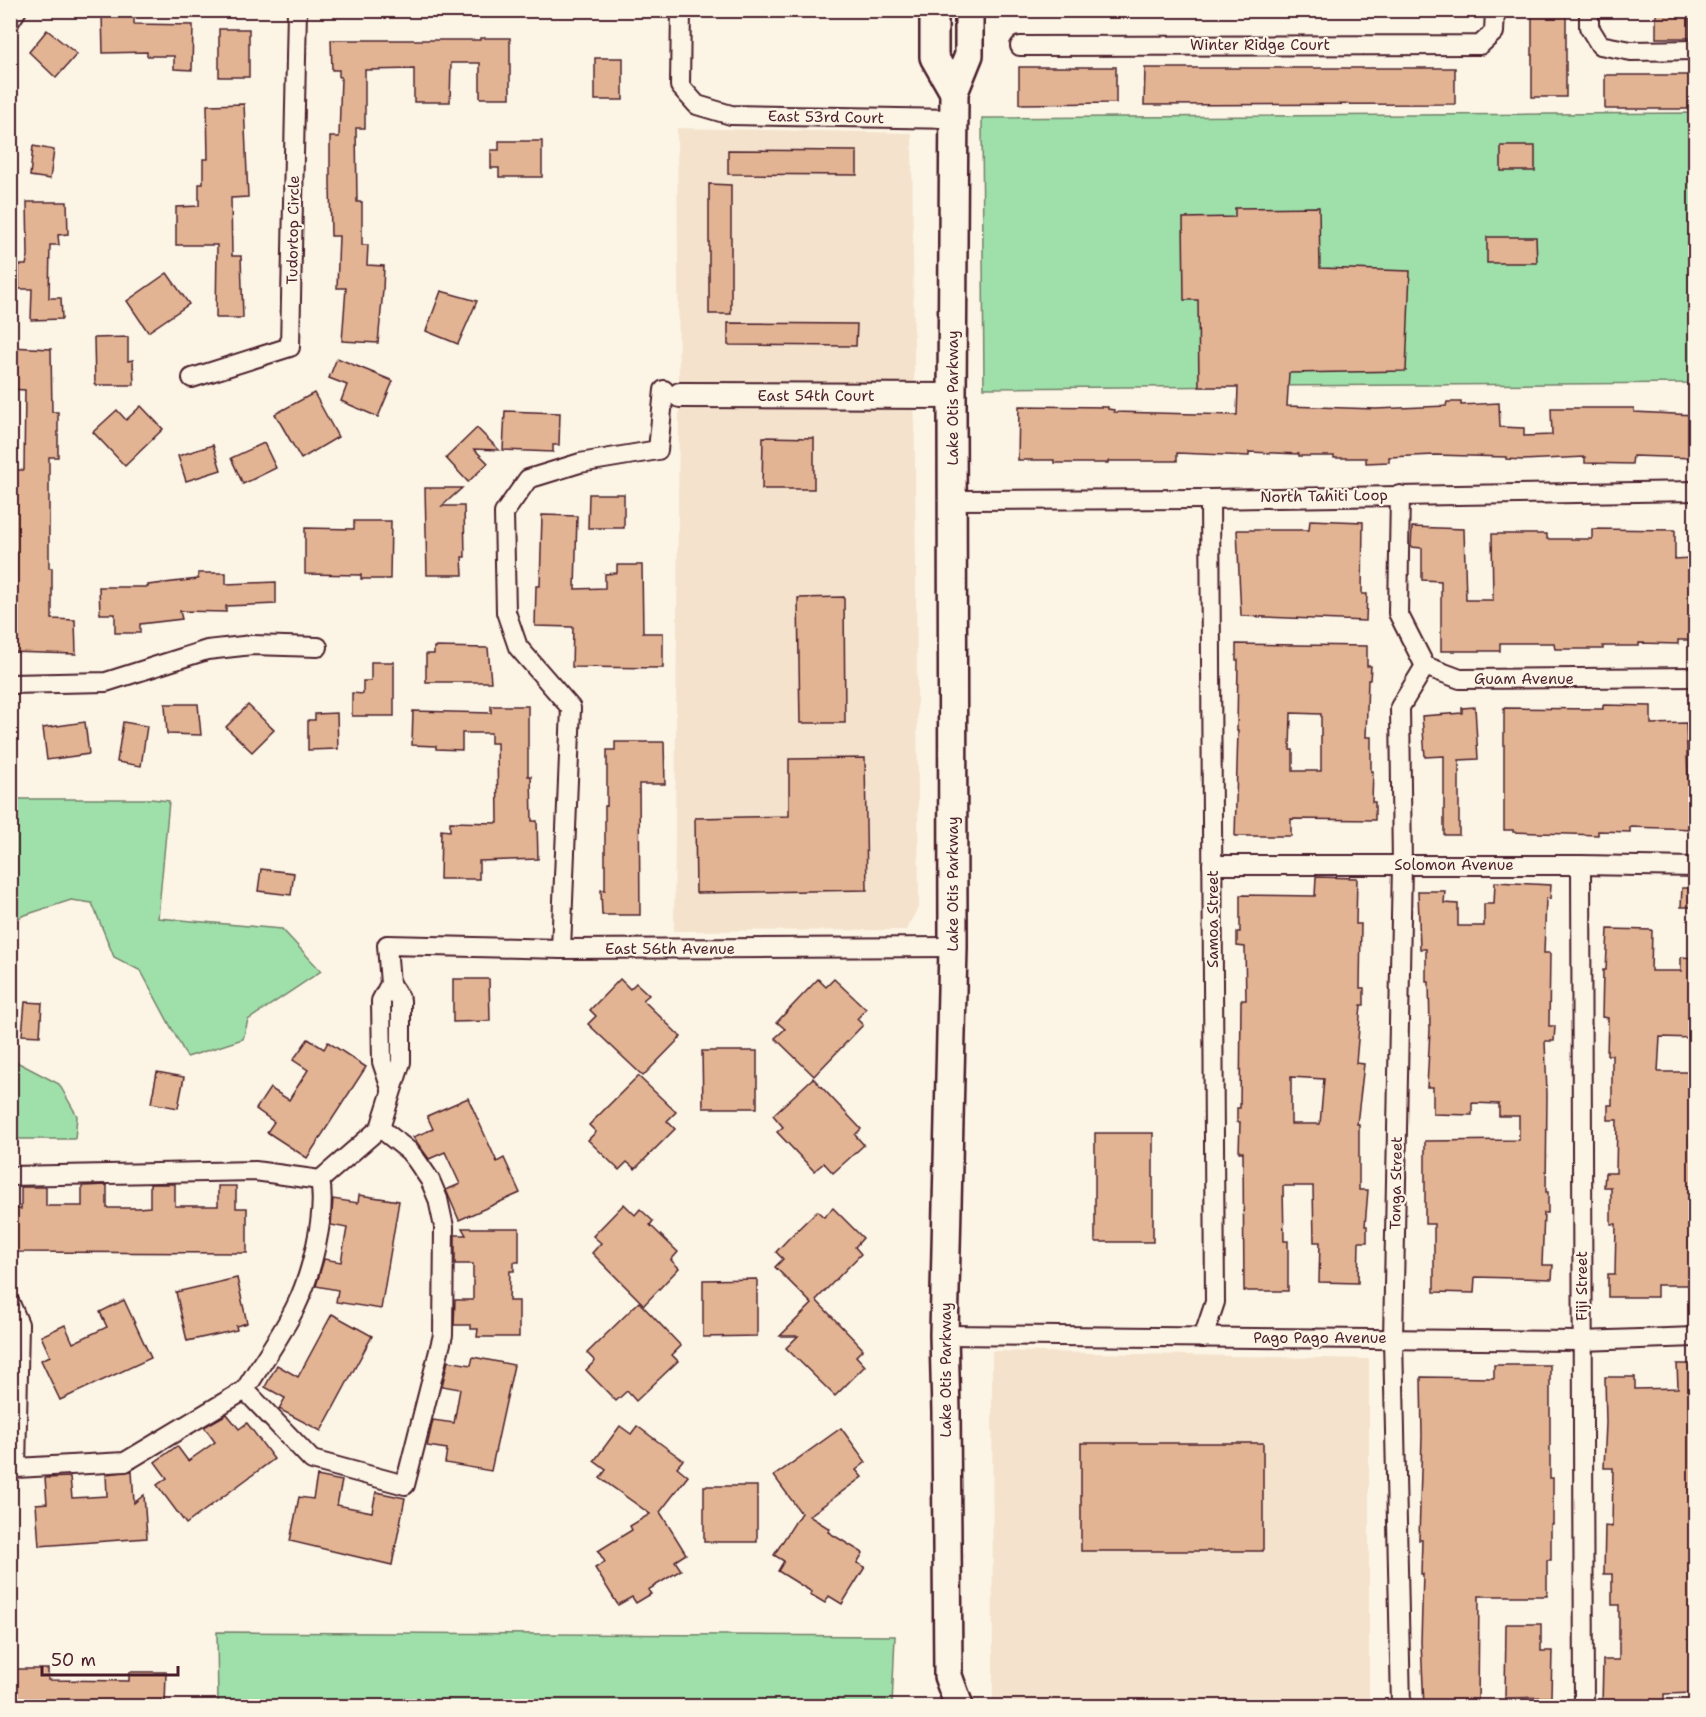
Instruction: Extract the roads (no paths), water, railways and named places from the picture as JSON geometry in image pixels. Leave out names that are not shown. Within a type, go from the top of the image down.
[{"type":"main road","name":"Lake Otis Parkway","points":[[934,10],[934,57],[954,92]]},
{"type":"main road","name":"Lake Otis Parkway","points":[[938,1707],[948,1676],[944,1335],[953,947],[954,92],[969,55],[969,10]]},
{"type":"main road","name":"Lake Otis Parkway","points":[[948,1676],[959,1707]]},
{"type":"street","points":[[10,21],[17,10]]},
{"type":"street","name":"Tudortop Circle","points":[[192,378],[290,347],[297,10]]},
{"type":"street","name":"East 53rd Court","points":[[681,10],[680,86],[698,105],[734,115],[955,119]]},
{"type":"street","name":"Winter Ridge Court","points":[[1020,46],[1480,45],[1494,32],[1495,10]]},
{"type":"street","points":[[1589,10],[1589,27],[1600,45],[1631,51],[1695,51]]},
{"type":"street","points":[[561,950],[571,708],[519,647],[506,612],[504,513],[528,479],[580,463],[658,450],[672,392]]},
{"type":"street","name":"East 54th Court","points":[[672,392],[952,396]]},
{"type":"street","name":"North Tahiti Loop","points":[[953,500],[1210,499],[1695,491]]},
{"type":"street","points":[[1400,495],[1398,613],[1425,666]]},
{"type":"street","name":"Samoa Street","points":[[1203,1338],[1215,1302],[1210,499]]},
{"type":"street","points":[[10,684],[106,682],[207,650],[252,645],[318,647]]},
{"type":"street","name":"Guam Avenue","points":[[1425,666],[1460,679],[1695,677]]},
{"type":"street","name":"Tonga Street","points":[[1401,1707],[1394,1339],[1402,865],[1400,707],[1425,666]]},
{"type":"street","name":"Solomon Avenue","points":[[1212,865],[1695,867]]},
{"type":"street","name":"Fiji Street","points":[[1581,865],[1584,1707]]},
{"type":"street","name":"East 56th Avenue","points":[[380,1128],[391,1089],[382,1062],[381,1001],[390,984],[387,945],[561,950],[953,947]]},
{"type":"street","points":[[10,1176],[255,1171],[320,1180],[380,1128],[409,1151],[424,1170],[438,1199],[444,1227],[443,1335],[405,1485],[312,1460],[245,1390]]},
{"type":"street","points":[[10,1303],[19,1324],[13,1468],[125,1462],[245,1390],[297,1305],[316,1242],[323,1196],[320,1180]]},
{"type":"street","name":"Pago Pago Avenue","points":[[944,1335],[1582,1341],[1695,1337]]}]
